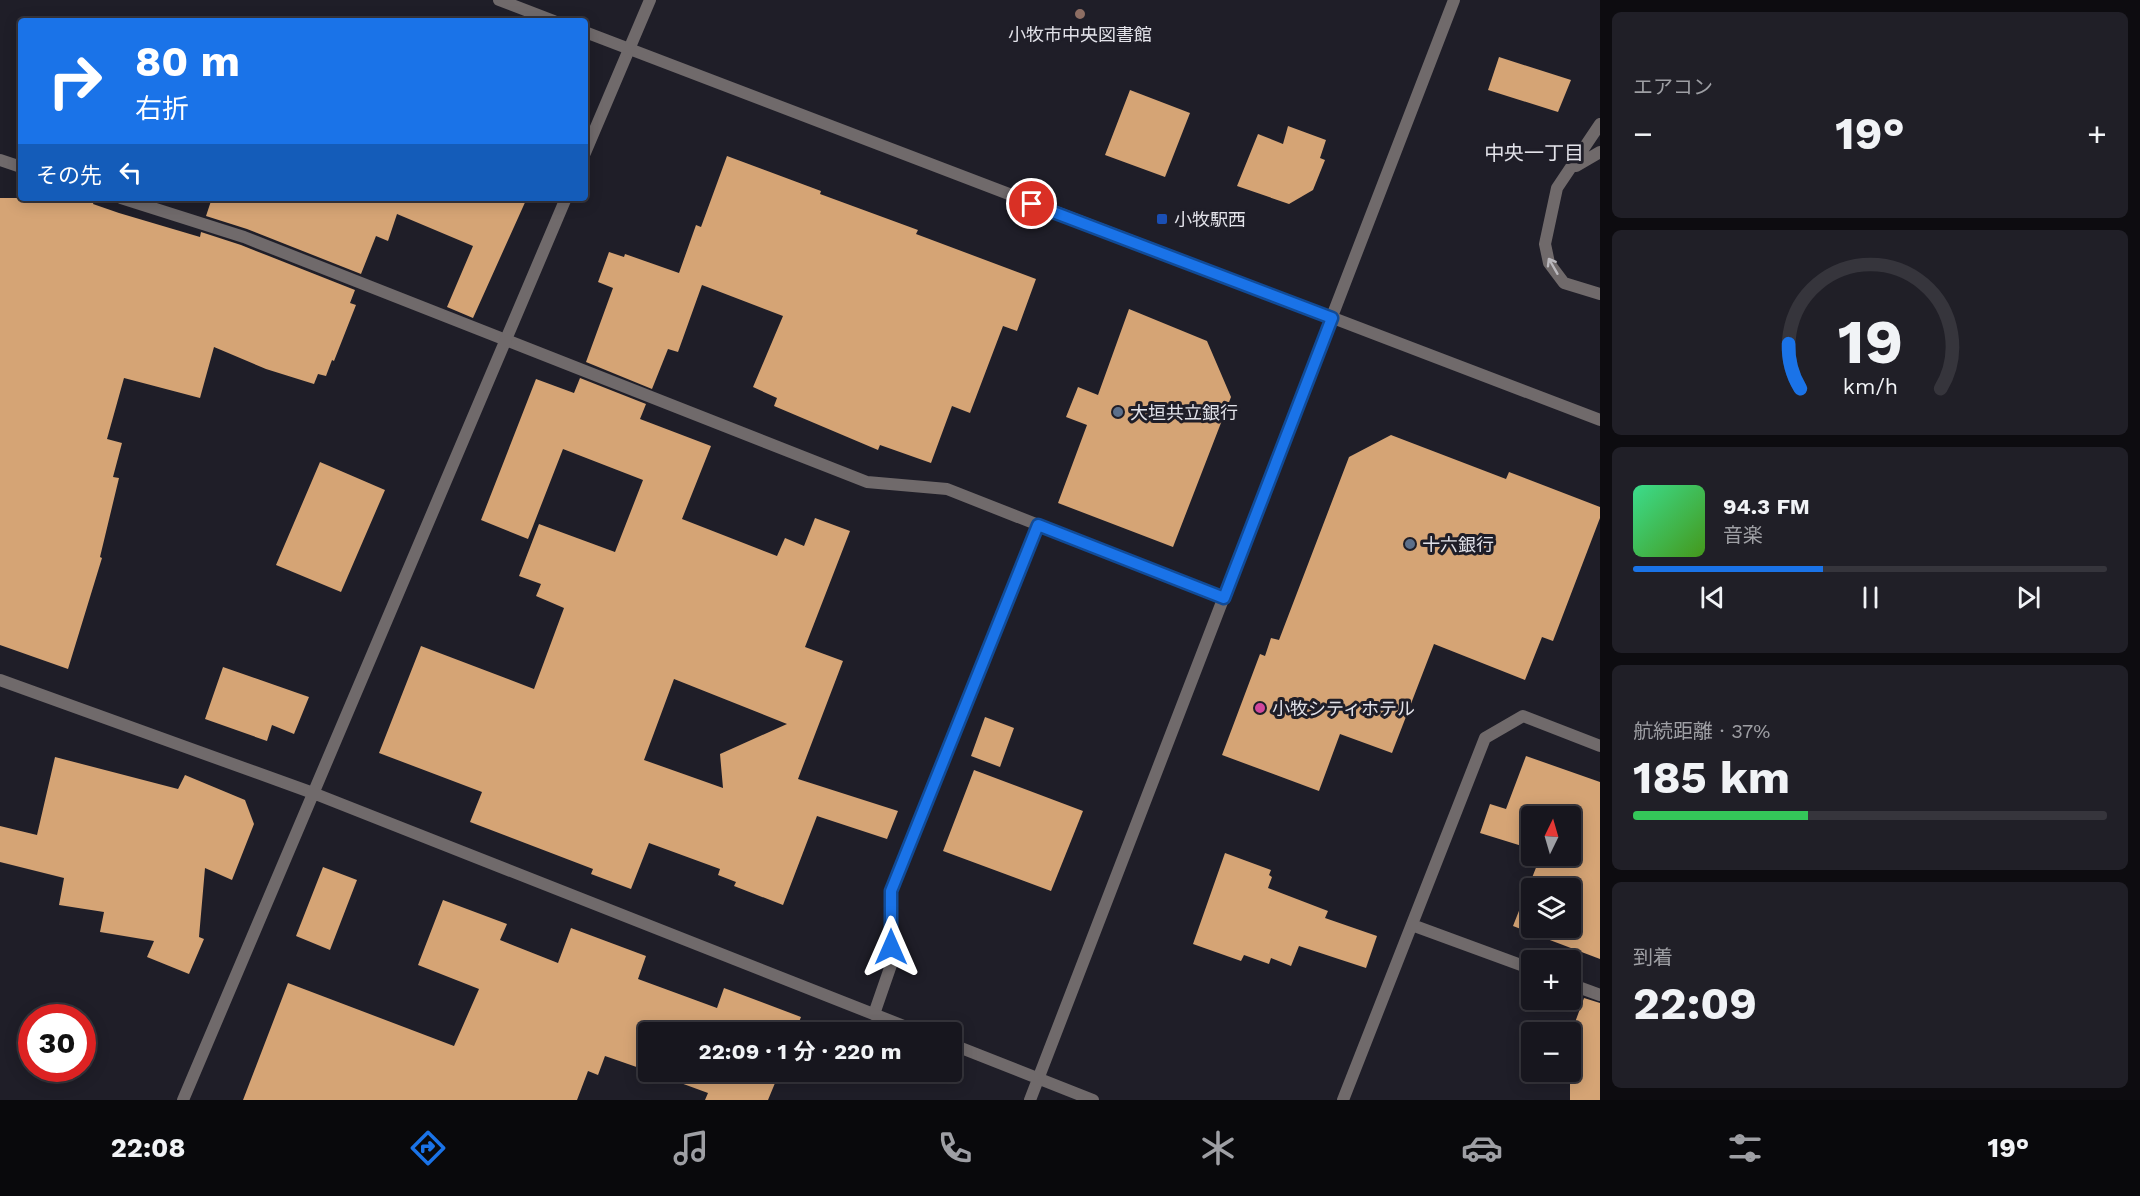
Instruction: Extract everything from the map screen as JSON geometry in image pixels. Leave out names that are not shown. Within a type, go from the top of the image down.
[{"type":"street","points":[[499,0],[546,18]]},
{"type":"street","points":[[588,146],[650,0]]},
{"type":"street","points":[[1030,1100],[1454,0]]},
{"type":"street","points":[[588,34],[1600,420]]},
{"type":"street","points":[[1600,124],[1557,188],[1545,244],[1549,263],[1564,283],[1600,294]]},
{"type":"street","points":[[1569,170],[1600,152]]},
{"type":"street","points":[[0,160],[18,166]]},
{"type":"street","points":[[130,201],[244,237],[867,483],[947,489],[1224,598]]},
{"type":"street","points":[[183,1100],[565,201]]},
{"type":"street","points":[[874,1014],[891,965],[891,891],[1038,525]]},
{"type":"street","points":[[0,680],[313,793],[894,1022]]},
{"type":"street","points":[[1343,1100],[1485,738],[1523,716],[1600,746]]},
{"type":"street","points":[[1412,925],[1521,965]]},
{"type":"street","points":[[1581,988],[1600,995]]},
{"type":"street","points":[[962,1048],[1094,1100]]},
{"type":"building","points":[[1499,57],[1571,80],[1558,112],[1488,90]]},
{"type":"building","points":[[1130,90],[1190,113],[1165,177],[1105,155]]},
{"type":"building","points":[[1288,126],[1326,140],[1320,158],[1325,160],[1313,190],[1289,204],[1237,186],[1258,134],[1283,144]]},
{"type":"building","points":[[727,156],[821,191],[820,194],[918,230],[916,234],[1036,279],[1017,331],[1003,326],[970,413],[952,406],[931,463],[880,445],[878,450],[774,406],[777,398],[753,387],[783,316],[702,285],[678,352],[668,349],[652,389],[586,362],[613,288],[598,282],[609,252],[624,257],[625,254],[679,273],[696,225],[701,227]]},
{"type":"building","points":[[0,198],[18,198],[18,201],[94,201],[93,204],[119,213],[200,237],[201,232],[241,245],[355,290],[350,303],[356,305],[334,361],[332,360],[326,376],[318,374],[314,384],[266,369],[214,347],[200,398],[124,378],[107,439],[122,443],[113,477],[119,478],[100,557],[102,558],[68,669],[0,645]]},
{"type":"building","points":[[211,201],[526,201],[473,318],[447,307],[473,246],[397,214],[388,241],[376,236],[361,274],[247,229],[206,216]]},
{"type":"building","points":[[1129,309],[1207,341],[1231,397],[1173,547],[1058,503],[1087,425],[1066,417],[1078,387],[1098,395]]},
{"type":"building","points":[[580,378],[646,404],[640,419],[711,446],[682,519],[777,556],[785,538],[804,546],[815,518],[850,531],[805,647],[843,661],[798,779],[898,811],[887,839],[817,816],[783,905],[734,886],[736,882],[718,875],[720,869],[649,843],[631,889],[591,874],[593,869],[470,822],[482,792],[379,753],[421,646],[534,689],[564,608],[536,596],[541,584],[519,576],[539,524],[615,552],[643,480],[563,449],[528,539],[481,520],[536,379],[574,393]],"holes":[[[674,679],[787,724],[720,754],[723,788],[644,760]]]},
{"type":"building","points":[[1391,435],[1506,479],[1509,472],[1600,507],[1600,518],[1553,641],[1542,637],[1525,680],[1434,644],[1392,753],[1340,734],[1319,791],[1222,755],[1260,654],[1265,656],[1271,638],[1279,640],[1349,457]]},
{"type":"building","points":[[320,462],[385,490],[341,592],[276,565]]},
{"type":"building","points":[[223,667],[309,697],[294,734],[272,725],[267,741],[205,719]]},
{"type":"building","points":[[985,717],[1014,728],[1000,767],[971,756]]},
{"type":"building","points":[[1526,756],[1600,782],[1600,959],[1545,938],[1581,938],[1581,878],[1532,878],[1537,866],[1581,866],[1581,806],[1521,806],[1521,846],[1480,833],[1490,804],[1506,809]]},
{"type":"building","points":[[55,757],[178,789],[185,775],[245,800],[254,824],[232,880],[205,868],[199,937],[204,939],[189,974],[147,957],[154,941],[100,932],[104,912],[59,905],[64,878],[0,862],[0,826],[37,835]]},
{"type":"building","points":[[974,770],[1083,811],[1051,891],[943,851]]},
{"type":"building","points":[[1225,853],[1271,870],[1269,875],[1272,877],[1268,888],[1328,911],[1325,918],[1377,936],[1366,968],[1299,946],[1291,966],[1271,958],[1269,964],[1244,955],[1241,961],[1193,944]]},
{"type":"building","points":[[323,867],[357,880],[330,950],[296,936]]},
{"type":"building","points":[[443,900],[507,924],[500,940],[558,963],[571,928],[646,956],[638,979],[717,1008],[724,988],[801,1017],[799,1022],[638,1022],[638,1068],[605,1056],[598,1075],[588,1071],[577,1100],[243,1100],[288,983],[454,1046],[479,989],[418,965]]},
{"type":"building","points":[[1521,906],[1521,929],[1513,926]]},
{"type":"building","points":[[1584,998],[1600,1003],[1600,1100],[1570,1100],[1570,1082],[1581,1082],[1581,1022],[1575,1022]]},
{"type":"building","points":[[678,1082],[775,1082],[768,1100],[705,1100],[708,1093]]},
{"type":"place","name":"小牧市中央図書館","points":[[1080,14]]},
{"type":"place","name":"小牧駅西","points":[[1162,219]]},
{"type":"place","name":"大垣共立銀行","points":[[1118,412]]},
{"type":"place","name":"十六銀行","points":[[1410,544]]},
{"type":"place","name":"小牧シティホテル","points":[[1260,708]]},
{"type":"district","name":"中央一丁目","points":[[1534,153]]},
{"type":"route","points":[[891,947],[891,891],[1038,525],[1224,598],[1332,318],[1032,204]]}]
